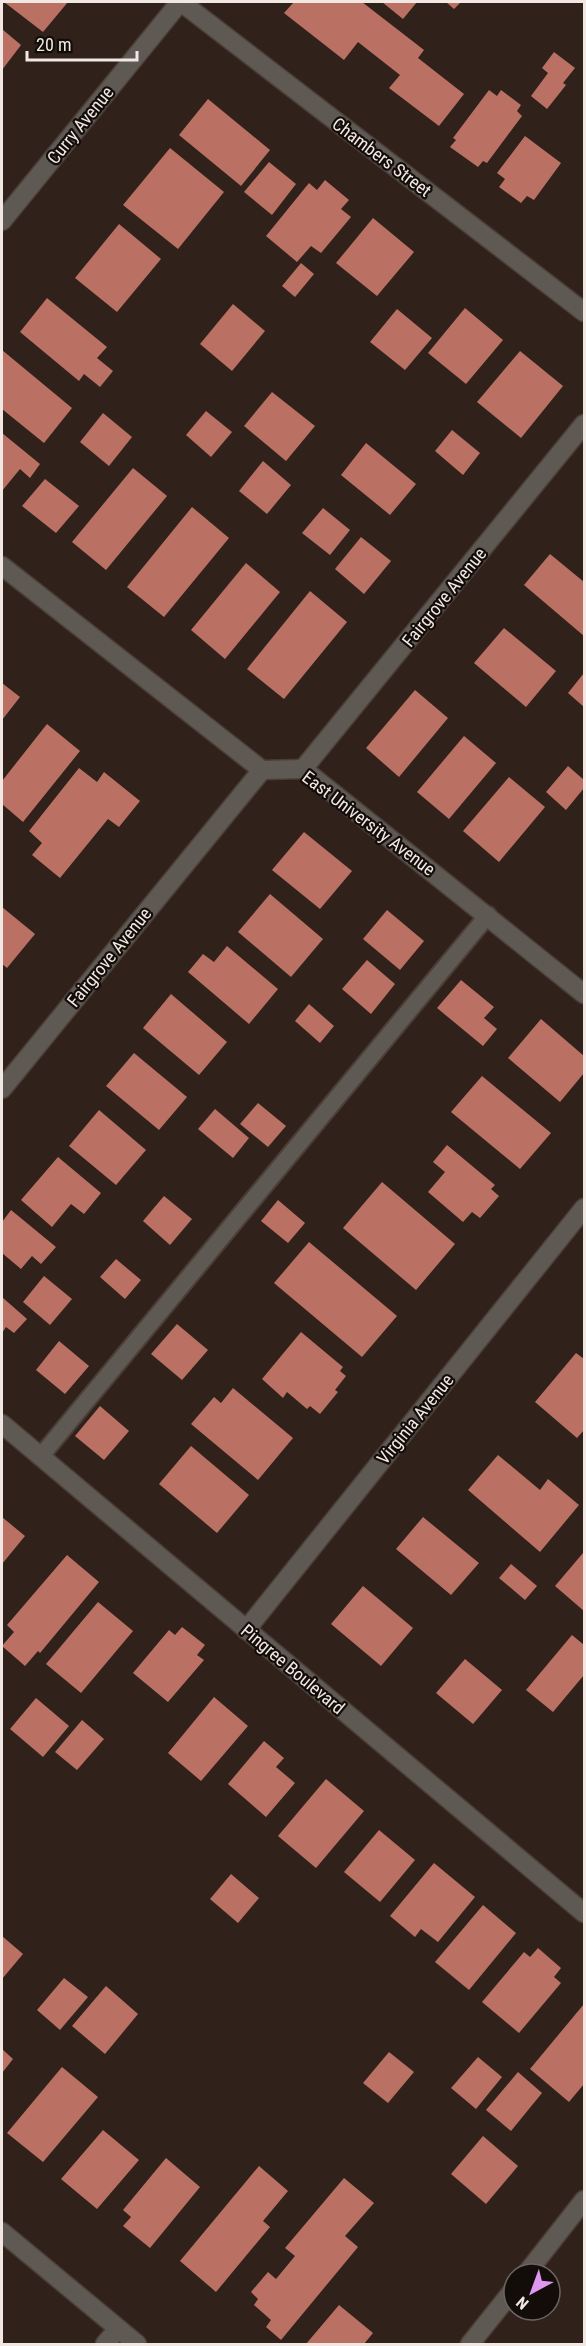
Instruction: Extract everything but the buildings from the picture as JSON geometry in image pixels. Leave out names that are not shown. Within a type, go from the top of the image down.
[{"type":"street","name":"Curry Avenue","points":[[2,221],[181,2]]},
{"type":"street","name":"Chambers Street","points":[[181,2],[582,305]]},
{"type":"street","name":"Fairgrove Avenue","points":[[303,769],[585,424]]},
{"type":"street","points":[[2,566],[262,770]]},
{"type":"street","name":"East University Avenue","points":[[262,770],[303,769],[585,994]]},
{"type":"street","name":"Fairgrove Avenue","points":[[2,1089],[262,770]]},
{"type":"street","name":"Virginia Avenue","points":[[246,1629],[585,1208]]},
{"type":"street","name":"Pingree Boulevard","points":[[2,1424],[585,1913]]},
{"type":"street","points":[[536,2262],[585,2200]]},
{"type":"street","points":[[2,2232],[137,2344]]},
{"type":"street","points":[[470,2344],[502,2304]]},
{"type":"street","points":[[105,2344],[118,2329]]},
{"type":"lane","points":[[41,1456],[488,915]]}]
